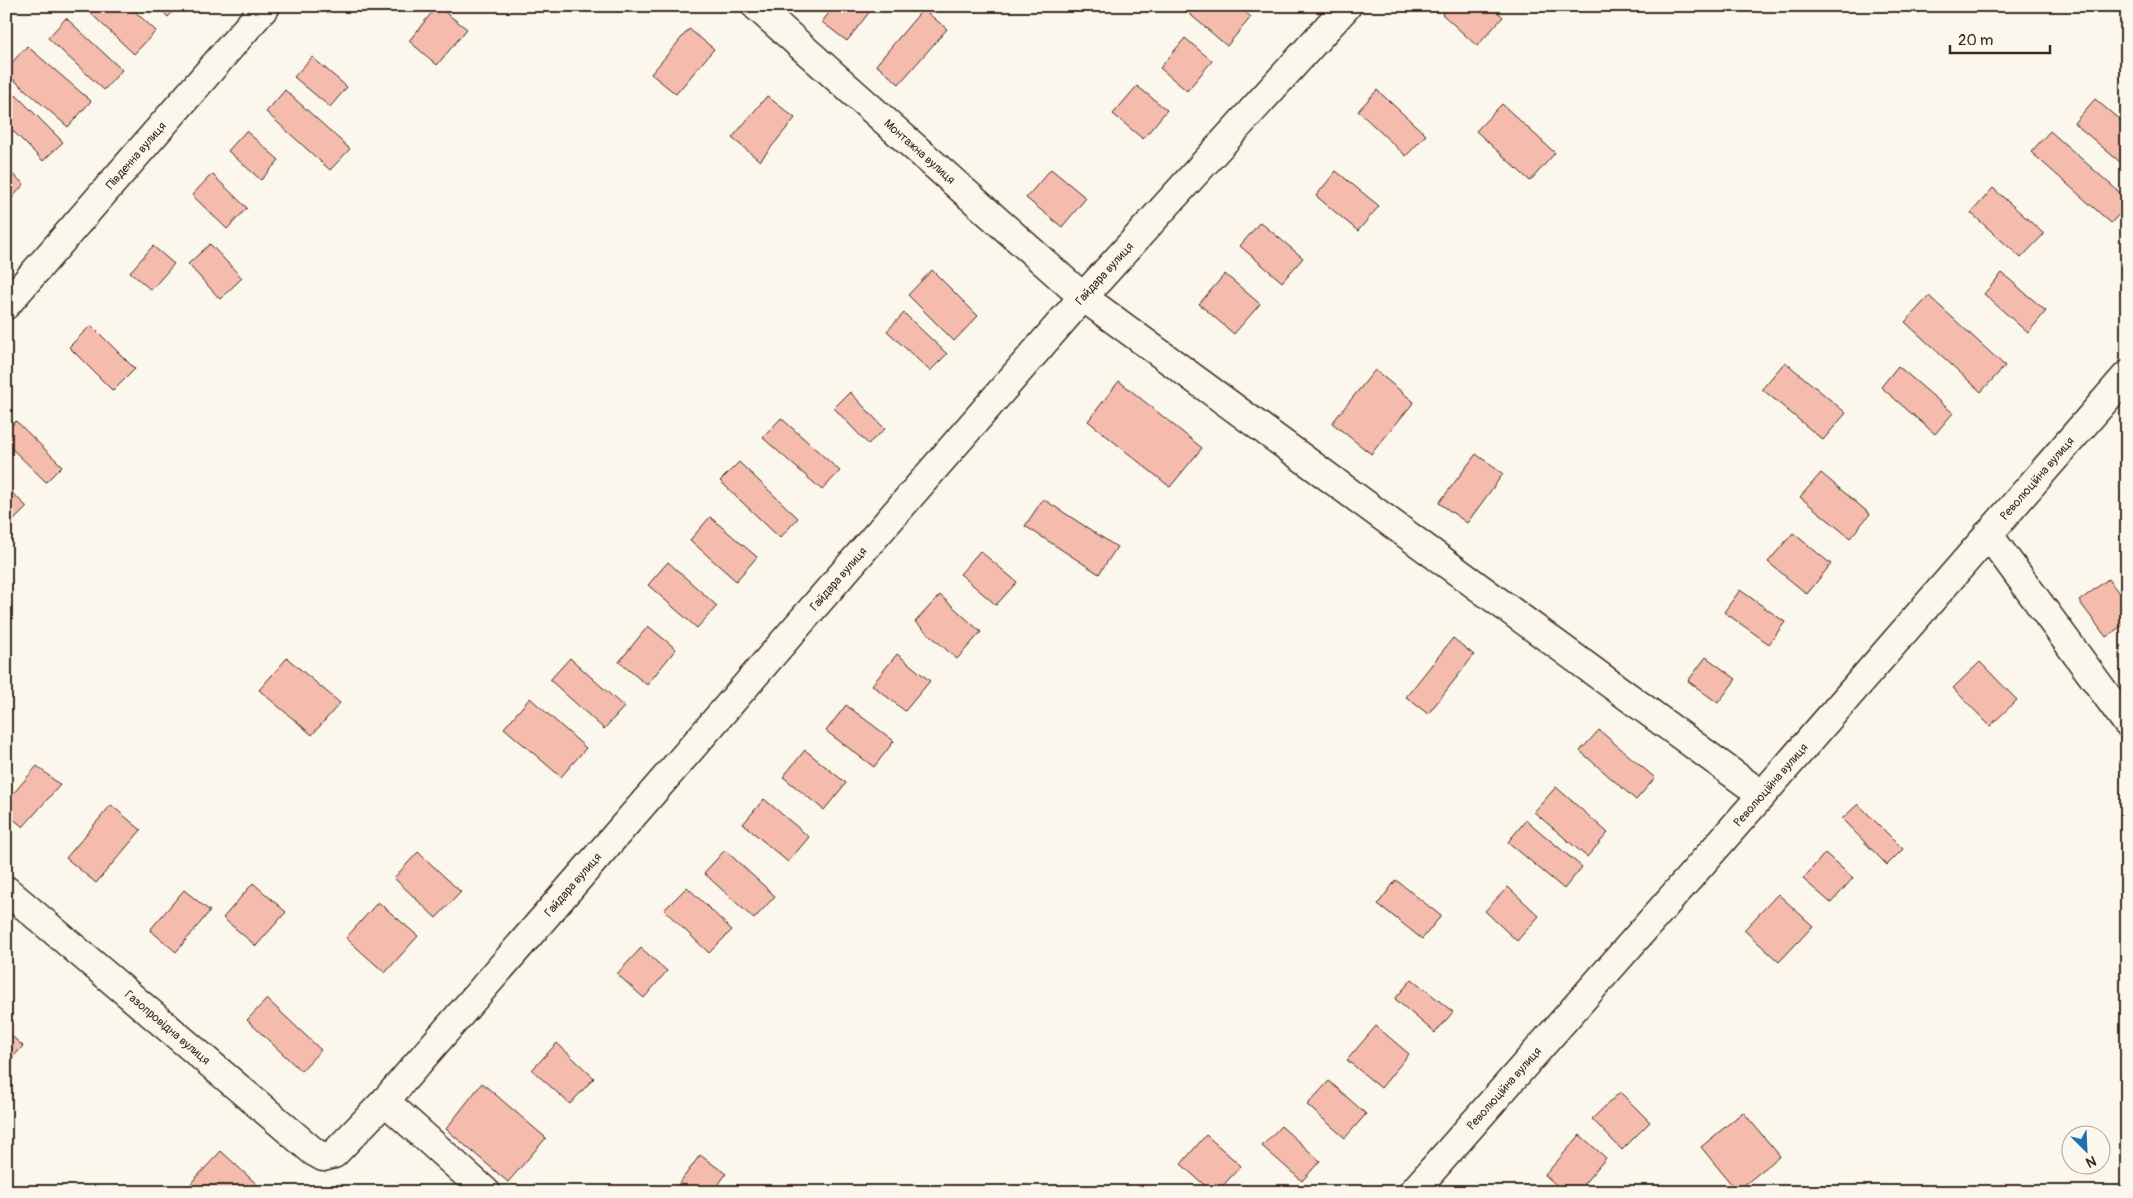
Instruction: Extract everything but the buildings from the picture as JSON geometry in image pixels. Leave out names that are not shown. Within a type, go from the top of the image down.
[{"type":"street","name":"Південна вулиця","points":[[6,305],[266,6]]},
{"type":"street","name":"Монтажна вулиця","points":[[756,6],[1083,297],[1762,795]]},
{"type":"street","name":"Гайдара вулиця","points":[[334,1154],[385,1101],[1083,297],[1347,6]]},
{"type":"street","name":"Революційна вулиця","points":[[1413,1192],[1762,795],[2127,374]]},
{"type":"street","points":[[1988,534],[2127,723]]},
{"type":"street","name":"Газопровідна вулиця","points":[[6,890],[314,1152],[323,1157],[334,1154]]},
{"type":"street","points":[[385,1101],[486,1192]]}]
